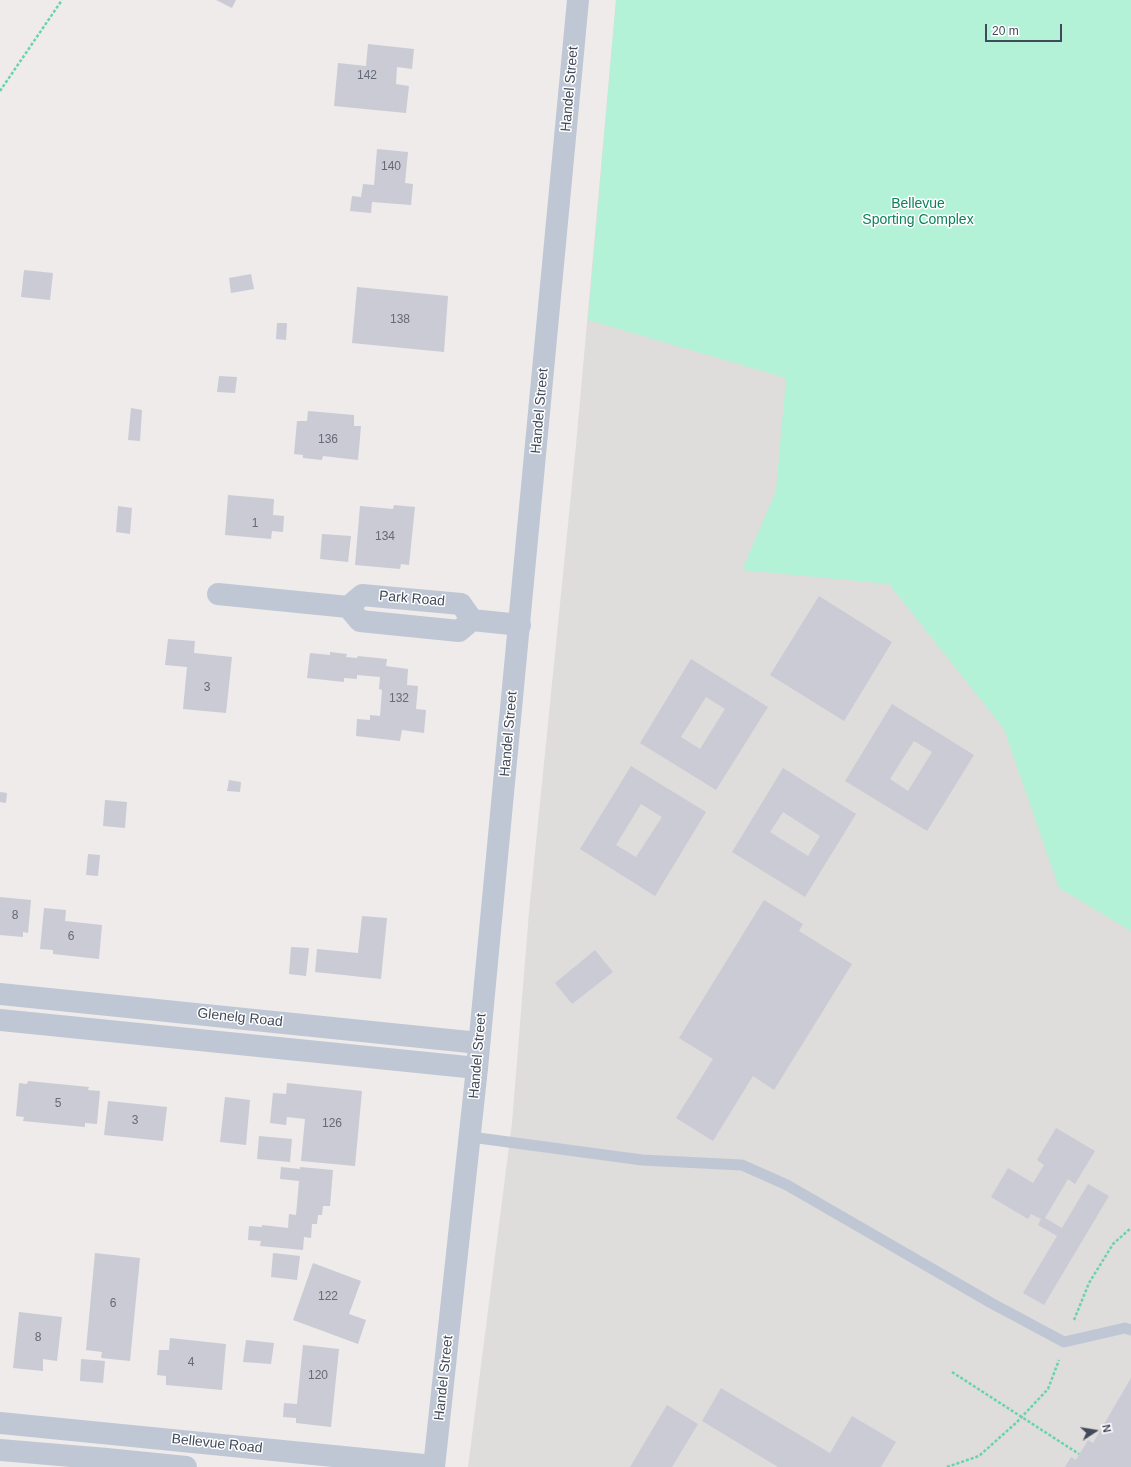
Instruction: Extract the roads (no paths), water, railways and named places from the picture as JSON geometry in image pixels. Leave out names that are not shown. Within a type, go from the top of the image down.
[{"type":"street","name":"Handel Street","points":[[434,1467],[471,1136],[578,0]]},
{"type":"street","name":"Park Road","points":[[218,594],[348,607],[362,595],[461,604],[472,620],[520,625]]},
{"type":"street","name":"Glenelg Road","points":[[0,994],[480,1043]]},
{"type":"street","name":"Glenelg Road","points":[[0,1020],[477,1068]]},
{"type":"street","name":"Bellevue Road","points":[[0,1423],[434,1467]]},
{"type":"street","name":"Bellevue Road","points":[[0,1450],[186,1467]]},
{"type":"lane","points":[[471,1136],[642,1160],[742,1165],[787,1185],[993,1304],[1064,1342],[1125,1328],[1131,1330]]},
{"type":"park label","name":"Bellevue Sporting Complex","points":[[918,212]]}]
